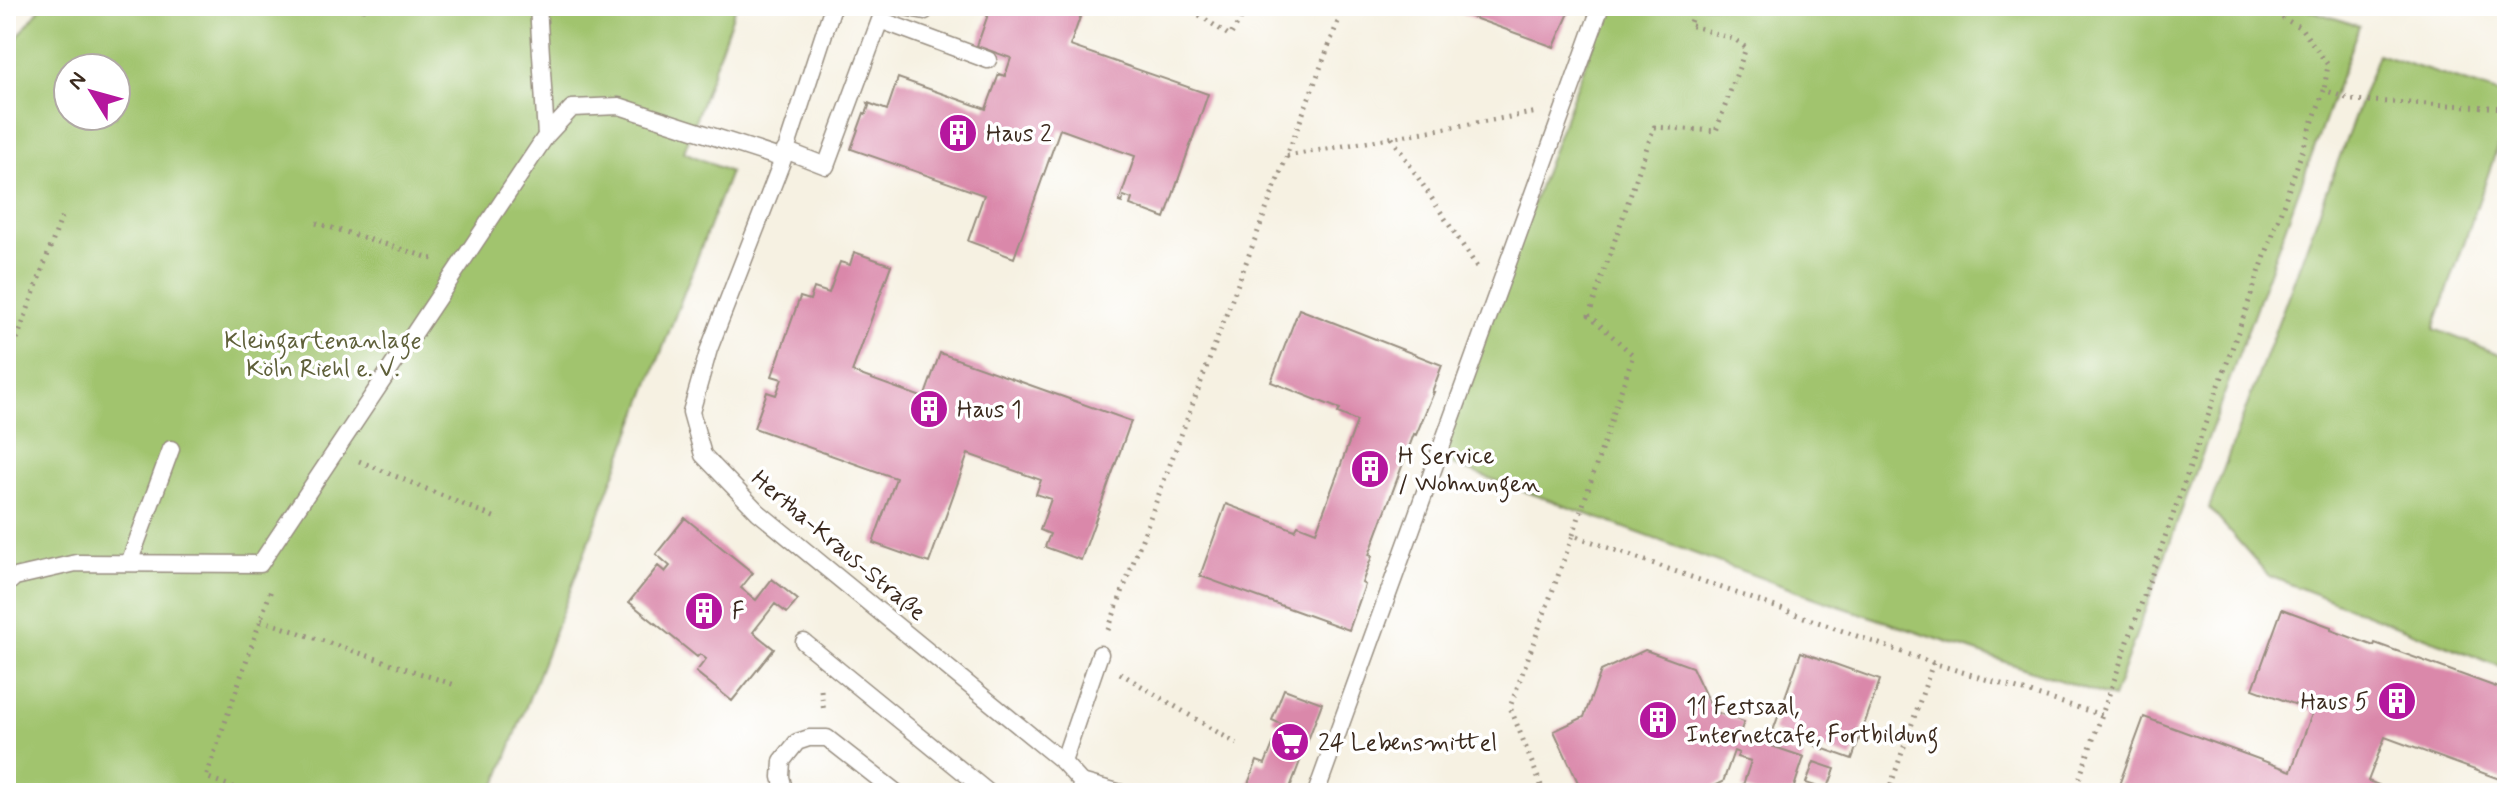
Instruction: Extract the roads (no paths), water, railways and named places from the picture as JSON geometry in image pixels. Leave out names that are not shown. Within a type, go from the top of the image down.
[{"type":"lane","points":[[538,6],[546,136]]},
{"type":"lane","name":"Hertha-Kraus-Straße","points":[[833,6],[784,154],[709,349],[691,412],[703,455],[758,512],[1063,762],[1080,787]]},
{"type":"lane","points":[[899,6],[925,11],[927,6]]},
{"type":"lane","points":[[1316,793],[1601,6]]},
{"type":"lane","points":[[6,585],[15,577],[76,563],[260,564],[546,136],[572,108],[619,106],[826,166],[880,20],[988,60]]},
{"type":"lane","points":[[129,563],[171,449]]},
{"type":"lane","points":[[804,642],[989,793]]},
{"type":"lane","points":[[1063,762],[1100,654]]},
{"type":"lane","points":[[785,793],[781,777],[782,761],[797,742],[809,738],[827,738],[897,793]]},
{"type":"lane","points":[[1080,787],[1121,793]]},
{"type":"place","name":"Haus 2","points":[[958,133]]},
{"type":"place","name":"Haus 1","points":[[929,409]]},
{"type":"place","name":"H Service / Wohnungen","points":[[1370,469]]},
{"type":"place","name":"F","points":[[704,611]]},
{"type":"place","name":"Haus 5","points":[[2397,701]]},
{"type":"place","name":"11 Festsaal, Internetcafe, Fortbildung","points":[[1658,720]]},
{"type":"place","name":"24 Lebensmittel","points":[[1290,742]]},
{"type":"park label","name":"Kleingartenanlage Köln Riehl e. V.","points":[[323,354]]}]
